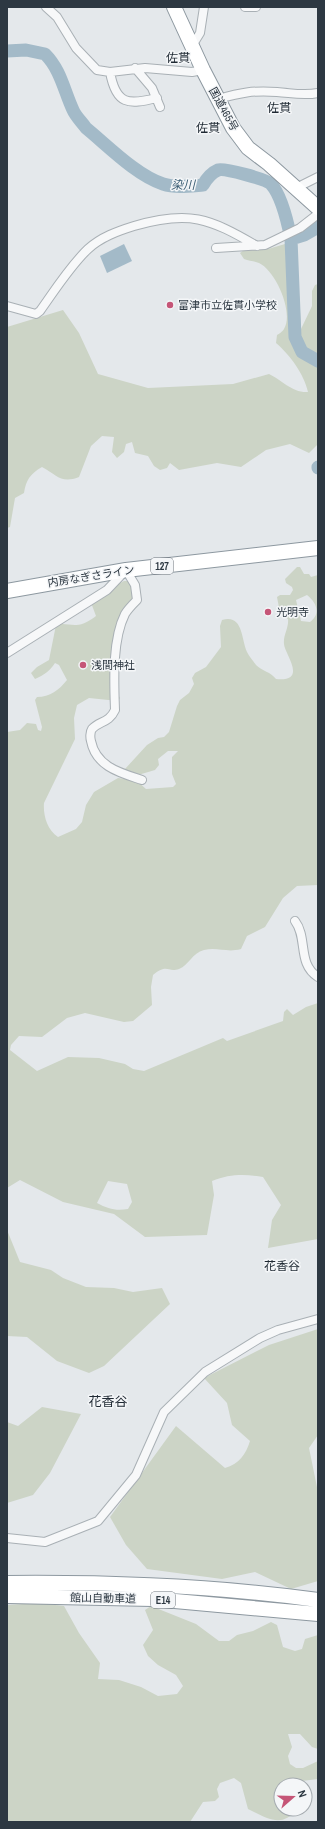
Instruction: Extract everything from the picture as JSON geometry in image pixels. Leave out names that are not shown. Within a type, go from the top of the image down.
[{"type":"highway","name":"国道465号","points":[[174,7],[203,70],[233,128],[248,148],[318,208]]},
{"type":"highway","name":"内房なぎさライン","points":[[7,591],[126,570],[318,548]]},
{"type":"highway","name":"館山自動車道","points":[[7,1583],[50,1582],[161,1587],[318,1600]]},
{"type":"highway","name":"館山自動車道","points":[[7,1596],[153,1599],[318,1614]]},
{"type":"street","points":[[46,7],[57,17],[76,48],[97,70],[110,72],[135,68],[192,72],[203,70]]},
{"type":"street","points":[[192,46],[200,33],[204,7]]},
{"type":"street","points":[[245,7],[256,7]]},
{"type":"street","points":[[135,68],[144,77],[157,98],[160,107]]},
{"type":"street","points":[[110,72],[114,89],[126,101],[133,102],[157,98]]},
{"type":"street","points":[[218,99],[242,92],[279,92],[305,96],[318,93]]},
{"type":"street","points":[[296,188],[318,177]]},
{"type":"street","points":[[216,248],[265,246],[300,228],[318,214]]},
{"type":"street","points":[[7,306],[36,314],[40,311],[79,259],[97,242],[115,232],[166,218],[194,218],[225,228],[257,246]]},
{"type":"street","points":[[7,653],[107,590],[126,570],[135,585],[137,600],[125,613],[118,634],[115,652],[115,710],[112,716],[92,729],[90,733],[94,750],[108,766],[122,775],[131,775],[142,780]]},
{"type":"street","points":[[295,921],[301,932],[305,961],[318,977]]},
{"type":"street","points":[[7,1538],[45,1542],[98,1520],[136,1475],[164,1412],[205,1372],[260,1338],[278,1330],[318,1319]]},
{"type":"shaded area","points":[[285,244],[292,248],[299,294],[301,329],[312,306],[312,291],[315,285],[318,284],[318,444],[309,453],[290,444],[266,450],[241,467],[217,463],[179,470],[170,463],[167,468],[160,470],[154,466],[148,456],[135,453],[132,442],[126,444],[124,452],[117,458],[112,452],[114,437],[102,436],[91,446],[79,477],[68,480],[59,478],[42,467],[34,472],[27,481],[24,493],[15,498],[10,527],[7,528],[7,327],[63,310],[79,333],[98,374],[148,388],[233,384],[269,374],[292,388],[302,392],[308,392],[296,365],[276,343],[277,335],[284,329],[286,322],[287,313],[282,293],[277,283],[265,267],[257,262],[244,259],[240,253],[244,250],[268,249]]},
{"type":"shaded area","points":[[297,567],[300,567],[304,574],[309,574],[311,577],[318,575],[318,885],[297,886],[283,898],[265,927],[247,936],[241,949],[204,950],[196,954],[179,969],[165,969],[158,971],[153,975],[151,987],[152,1005],[133,1021],[124,1022],[85,1013],[67,1018],[42,1037],[19,1036],[11,1045],[10,1050],[37,1071],[68,1057],[99,1058],[125,1064],[133,1069],[144,1071],[223,1038],[227,1041],[283,1021],[284,1012],[287,1009],[293,1015],[306,1007],[318,1003],[318,1239],[268,1248],[272,1220],[281,1205],[263,1177],[250,1175],[231,1176],[212,1181],[214,1195],[207,1235],[145,1237],[114,1214],[63,1202],[20,1180],[7,1188],[7,732],[20,730],[27,723],[36,724],[38,730],[41,731],[42,727],[35,700],[37,697],[46,696],[54,692],[67,680],[59,665],[55,663],[41,676],[35,679],[31,673],[37,667],[49,660],[56,625],[77,625],[89,621],[96,616],[90,600],[124,581],[130,581],[138,594],[124,615],[117,636],[118,695],[120,698],[118,701],[89,698],[77,705],[74,718],[75,739],[44,803],[46,822],[54,834],[58,837],[76,829],[82,822],[86,805],[94,792],[118,778],[136,780],[146,789],[173,787],[176,784],[172,774],[172,757],[178,751],[168,751],[158,759],[159,765],[155,770],[138,775],[125,773],[125,769],[147,745],[158,738],[164,737],[169,732],[180,700],[189,693],[194,684],[192,678],[195,673],[206,667],[221,647],[220,626],[222,620],[234,620],[238,624],[247,652],[258,667],[276,679],[286,679],[291,676],[293,672],[292,666],[284,644],[288,619],[281,613],[277,597],[280,595],[290,595],[293,590],[292,587],[286,583],[285,579]],"holes":[[[307,595],[313,601],[317,612],[316,616],[310,622],[301,621],[296,600]],[[108,1181],[127,1184],[132,1202],[128,1209],[112,1209],[97,1203]]]},
{"type":"shaded area","points":[[7,1230],[20,1262],[51,1270],[63,1278],[86,1287],[114,1288],[133,1292],[162,1288],[170,1304],[104,1366],[89,1373],[57,1361],[27,1337],[7,1336]]},
{"type":"shaded area","points":[[318,1329],[318,1435],[309,1448],[318,1492],[318,1581],[291,1589],[255,1572],[222,1579],[147,1569],[126,1545],[110,1517],[176,1426],[225,1468],[234,1464],[241,1458],[250,1441],[232,1425],[227,1403],[204,1378],[269,1345]]},
{"type":"shaded area","points":[[42,1407],[81,1414],[50,1473],[33,1495],[7,1503],[7,1422],[18,1426]]},
{"type":"shaded area","points":[[39,1603],[64,1606],[79,1633],[100,1663],[98,1679],[119,1680],[141,1687],[158,1696],[177,1694],[183,1686],[176,1675],[158,1665],[148,1656],[143,1645],[153,1630],[145,1610],[151,1606],[196,1624],[219,1641],[229,1641],[237,1635],[253,1631],[271,1622],[277,1625],[283,1647],[295,1651],[302,1649],[305,1639],[318,1635],[318,1749],[312,1747],[300,1734],[288,1734],[292,1747],[288,1756],[290,1764],[296,1768],[303,1768],[318,1761],[318,1779],[313,1780],[313,1777],[273,1777],[273,1817],[288,1817],[280,1820],[274,1820],[261,1816],[248,1809],[241,1783],[234,1778],[220,1783],[217,1789],[219,1797],[215,1801],[203,1802],[190,1822],[7,1822],[7,1605]]},
{"type":"water","points":[[124,244],[132,261],[107,273],[100,256]]},
{"type":"waterway","name":"染川","points":[[7,51],[26,50],[45,54],[59,74],[74,113],[86,128],[133,167],[153,180],[172,186],[203,185],[211,174],[218,170],[222,170],[254,177],[271,184],[275,189],[281,203],[291,239],[295,337],[302,352],[318,361]]},
{"type":"waterway","points":[[291,239],[304,235],[318,227]]},
{"type":"place","name":"富津市立佐貫小学校","points":[[170,305]]},
{"type":"place","name":"光明寺","points":[[268,612]]},
{"type":"place","name":"浅間神社","points":[[83,665]]},
{"type":"district","name":"佐貫","points":[[178,58]]},
{"type":"district","name":"佐貫","points":[[279,108]]},
{"type":"district","name":"佐貫","points":[[208,128]]},
{"type":"district","name":"花香谷","points":[[282,1266]]},
{"type":"district","name":"花香谷","points":[[108,1401]]}]
